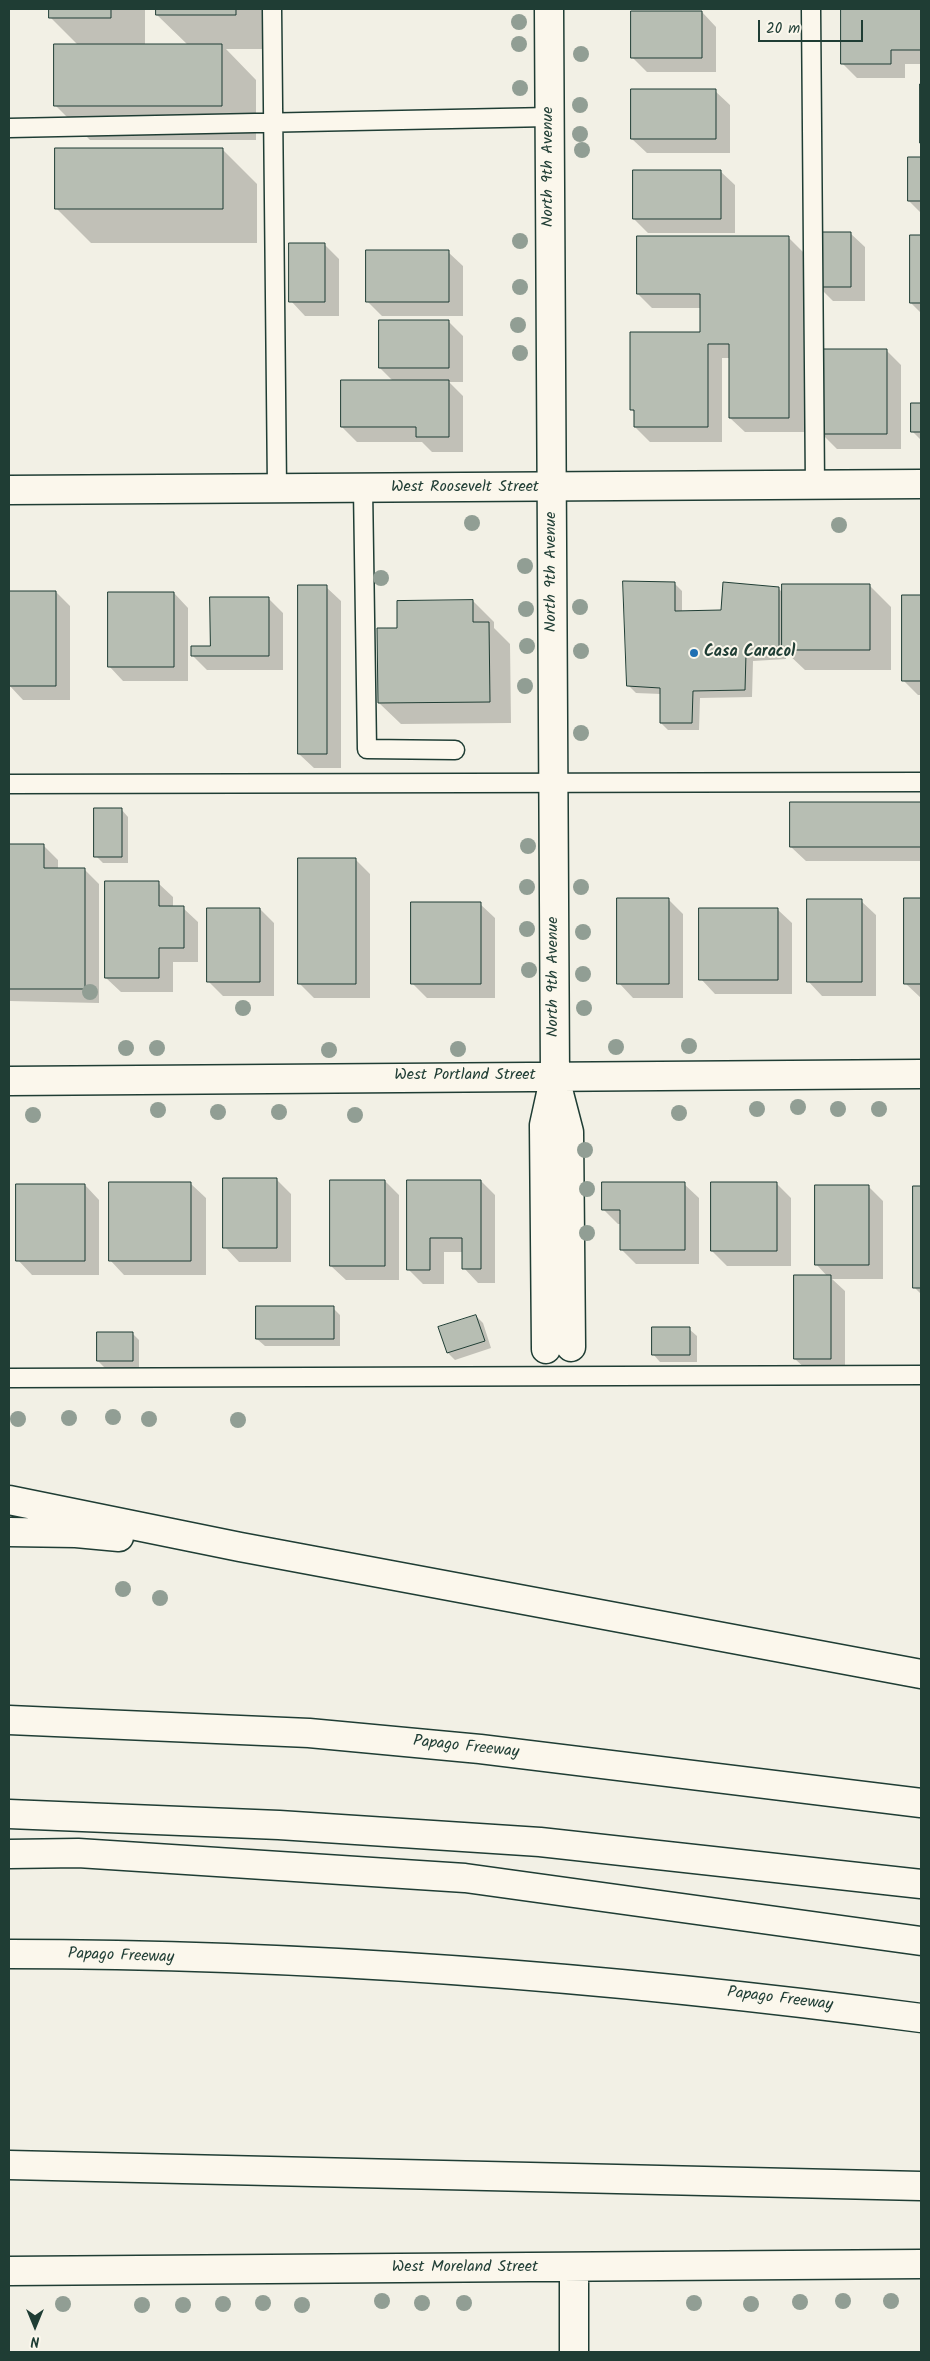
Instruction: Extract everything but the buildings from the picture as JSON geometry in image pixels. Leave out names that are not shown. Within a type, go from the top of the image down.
[{"type":"main road","name":"North 9th Avenue","points":[[548,9],[555,1075],[569,1132],[559,1348]]},
{"type":"main road","name":"West Roosevelt Street","points":[[9,490],[552,488],[921,484]]},
{"type":"main road","name":"West Portland Street","points":[[9,1081],[555,1075],[921,1074]]},
{"type":"main road","points":[[9,1500],[240,1547],[921,1674]]},
{"type":"main road","points":[[9,1532],[76,1533],[240,1547]]},
{"type":"main road","name":"Papago Freeway","points":[[9,1720],[309,1733],[480,1749],[921,1803]]},
{"type":"main road","points":[[9,1814],[279,1825],[540,1842],[921,1884]]},
{"type":"main road","points":[[9,1854],[78,1853],[465,1878],[921,1941]]},
{"type":"main road","name":"Papago Freeway","points":[[9,1954],[282,1961],[496,1972],[682,1989],[921,2018]]},
{"type":"main road","points":[[9,2165],[921,2186]]},
{"type":"main road","name":"West Moreland Street","points":[[9,2271],[921,2264]]},
{"type":"main road","points":[[574,2268],[574,2352]]},
{"type":"lane","points":[[272,9],[277,488]]},
{"type":"lane","points":[[811,9],[815,486]]},
{"type":"lane","points":[[9,128],[549,118]]},
{"type":"lane","points":[[363,488],[367,748],[455,750]]},
{"type":"lane","points":[[9,784],[921,782]]},
{"type":"lane","points":[[9,1378],[921,1375]]},
{"type":"place","name":"Casa Caracol","points":[[694,653]]}]
